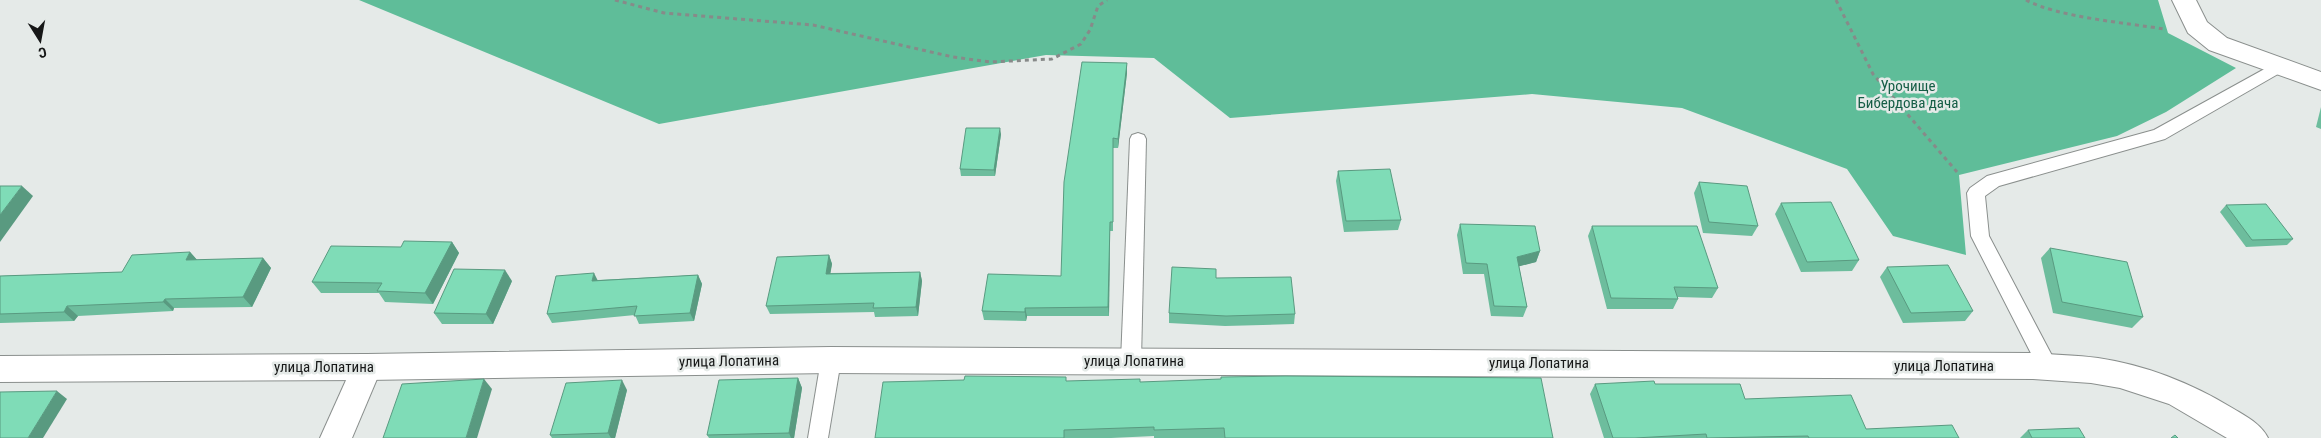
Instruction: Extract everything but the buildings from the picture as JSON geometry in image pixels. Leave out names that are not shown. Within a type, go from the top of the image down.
[{"type":"street","points":[[2184,0],[2197,28],[2218,44],[2321,81]]},
{"type":"street","name":"улица Лопатина","points":[[0,369],[367,367],[831,360],[2048,367],[2099,371],[2147,381],[2191,399],[2252,438]]},
{"type":"street","points":[[336,438],[367,367]]},
{"type":"lane","points":[[2048,367],[1980,236],[1976,193],[1993,181],[2159,135],[2279,66]]},
{"type":"lane","points":[[1131,361],[1138,139]]},
{"type":"lane","points":[[818,438],[831,360]]},
{"type":"path","points":[[615,0],[664,12],[813,25],[953,57],[990,62],[1052,59],[1081,44],[1090,30],[1098,6],[1107,0]]},
{"type":"path","points":[[1836,0],[1873,74],[1976,193]]},
{"type":"path","points":[[2026,0],[2035,5],[2063,12],[2209,38]]},
{"type":"green space","name":"Урочище Бибердова дача","points":[[359,0],[2158,0],[2168,33],[2236,68],[2166,112],[2117,136],[1959,175],[1966,255],[1893,236],[1847,169],[1682,108],[1532,94],[1230,118],[1154,58],[1046,55],[659,124]]}]
